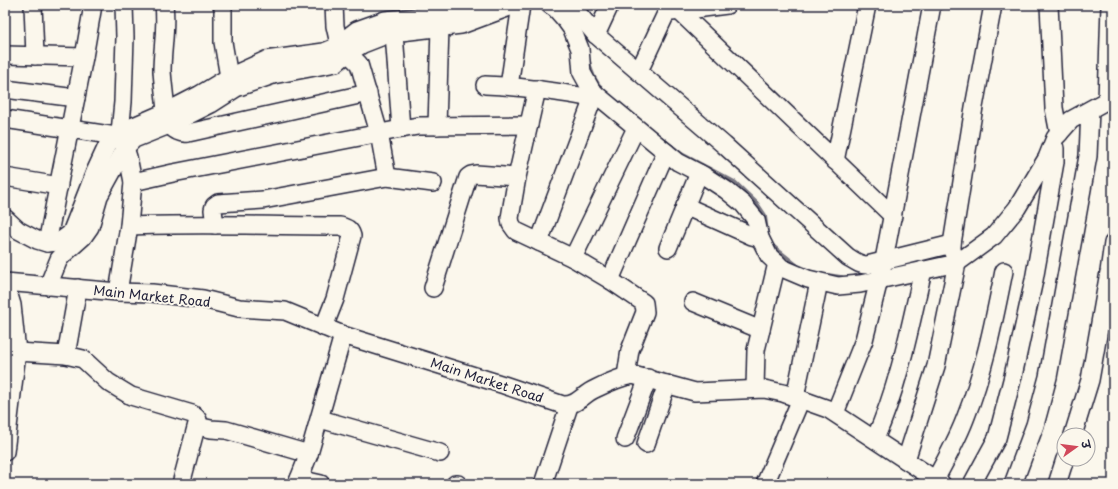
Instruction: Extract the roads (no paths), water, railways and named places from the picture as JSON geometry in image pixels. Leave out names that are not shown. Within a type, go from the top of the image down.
[{"type":"street","points":[[33,5],[35,56]]},
{"type":"street","points":[[47,243],[93,5]]},
{"type":"street","points":[[118,292],[129,226],[133,182],[122,139],[125,37],[124,5]]},
{"type":"street","points":[[164,5],[166,20],[162,71],[168,118],[177,132],[188,133],[368,92]]},
{"type":"street","points":[[223,5],[223,42],[229,77]]},
{"type":"street","points":[[334,5],[335,26],[343,48],[359,64],[368,92],[379,133],[387,177]]},
{"type":"street","points":[[399,23],[448,14],[476,5]]},
{"type":"street","points":[[5,218],[18,230],[37,240],[47,243],[59,242],[71,233],[95,172],[108,144],[168,118],[211,104],[236,88],[273,75],[332,65],[339,61],[343,48],[357,30],[385,20],[399,23],[440,27],[461,25],[515,5]]},
{"type":"street","points":[[509,86],[521,5]]},
{"type":"street","points":[[550,5],[556,9],[572,29],[580,49],[582,72],[594,96],[678,162],[726,190],[743,204],[756,220],[760,238],[769,256],[782,268],[808,279],[838,286],[860,284],[881,271],[954,254]]},
{"type":"street","points":[[571,5],[596,35],[724,145],[848,257],[862,265],[881,271],[923,270],[994,236],[1017,208],[1048,158],[1057,132],[1071,120],[1090,110],[1108,97],[1110,5]]},
{"type":"street","points":[[596,35],[610,5]]},
{"type":"street","points":[[672,9],[727,5]]},
{"type":"street","points":[[835,161],[867,5]]},
{"type":"street","points":[[835,413],[864,340],[881,271],[893,216],[932,5]]},
{"type":"street","points":[[906,460],[936,366],[993,5]]},
{"type":"street","points":[[972,484],[998,438],[1034,280],[1055,162],[1057,132],[1054,108],[1049,5]]},
{"type":"street","points":[[639,71],[672,9]]},
{"type":"street","points":[[672,9],[893,216]]},
{"type":"street","points":[[399,23],[401,129]]},
{"type":"street","points":[[437,126],[440,27]]},
{"type":"street","points":[[168,118],[200,95],[229,77],[266,60],[343,48]]},
{"type":"street","points":[[5,55],[84,57]]},
{"type":"street","points":[[485,85],[509,86],[594,96]]},
{"type":"street","points":[[5,89],[76,98]]},
{"type":"street","points":[[537,89],[516,177],[510,218],[511,224],[516,231],[573,258],[610,280],[644,303],[645,307],[630,350],[626,376]]},
{"type":"street","points":[[539,242],[594,96]]},
{"type":"street","points":[[1013,484],[1036,425],[1048,377],[1088,156],[1090,110]]},
{"type":"street","points":[[5,119],[122,139]]},
{"type":"street","points":[[133,182],[418,126],[529,125]]},
{"type":"street","points":[[573,258],[636,128]]},
{"type":"street","points":[[48,286],[59,260],[84,237],[90,227],[99,196],[122,139]]},
{"type":"street","points":[[610,280],[666,152]]},
{"type":"street","points":[[668,248],[699,173]]},
{"type":"street","points":[[433,288],[468,177],[476,174],[516,177]]},
{"type":"street","points":[[5,176],[59,186]]},
{"type":"street","points":[[214,225],[213,210],[214,206],[218,203],[262,200],[387,177],[433,183]]},
{"type":"street","points":[[685,206],[752,236],[760,238]]},
{"type":"street","points":[[129,226],[340,226],[347,228],[352,236],[335,298],[324,327]]},
{"type":"street","points":[[1075,427],[1090,380],[1113,243]]},
{"type":"street","points":[[755,388],[756,350],[776,263]]},
{"type":"street","points":[[875,439],[887,413],[903,360],[923,270]]},
{"type":"street","points":[[543,484],[569,406],[594,389],[626,376],[633,375],[696,392],[755,388],[777,391],[798,398],[835,413],[938,482],[965,419],[977,385],[992,329],[1004,271]]},
{"type":"street","points":[[5,282],[12,305],[17,352],[5,452]]},
{"type":"street","name":"Main Market Road","points":[[5,282],[118,292],[152,293],[203,299],[239,308],[285,311],[343,336],[569,406]]},
{"type":"street","points":[[765,484],[798,398],[819,282]]},
{"type":"street","points":[[66,355],[78,288]]},
{"type":"street","points":[[693,302],[761,330]]},
{"type":"street","points":[[321,484],[298,481],[309,454],[320,419],[330,375],[343,336]]},
{"type":"street","points":[[17,352],[66,355],[83,359],[108,382],[131,396],[192,414],[196,417],[198,420],[181,484]]},
{"type":"street","points":[[625,438],[648,378]]},
{"type":"street","points":[[646,444],[667,384]]},
{"type":"street","points":[[320,419],[440,453]]},
{"type":"street","points":[[196,426],[226,430],[309,454]]},
{"type":"street","points":[[1057,484],[1063,467]]},
{"type":"waterway","points":[[589,60],[593,76],[603,89]]},
{"type":"waterway","points":[[662,138],[682,154],[735,182],[757,203],[765,215],[767,230]]},
{"type":"waterway","points":[[772,245],[797,265]]},
{"type":"waterway","points":[[855,276],[876,272]]},
{"type":"waterway","points":[[829,275],[842,277]]}]
